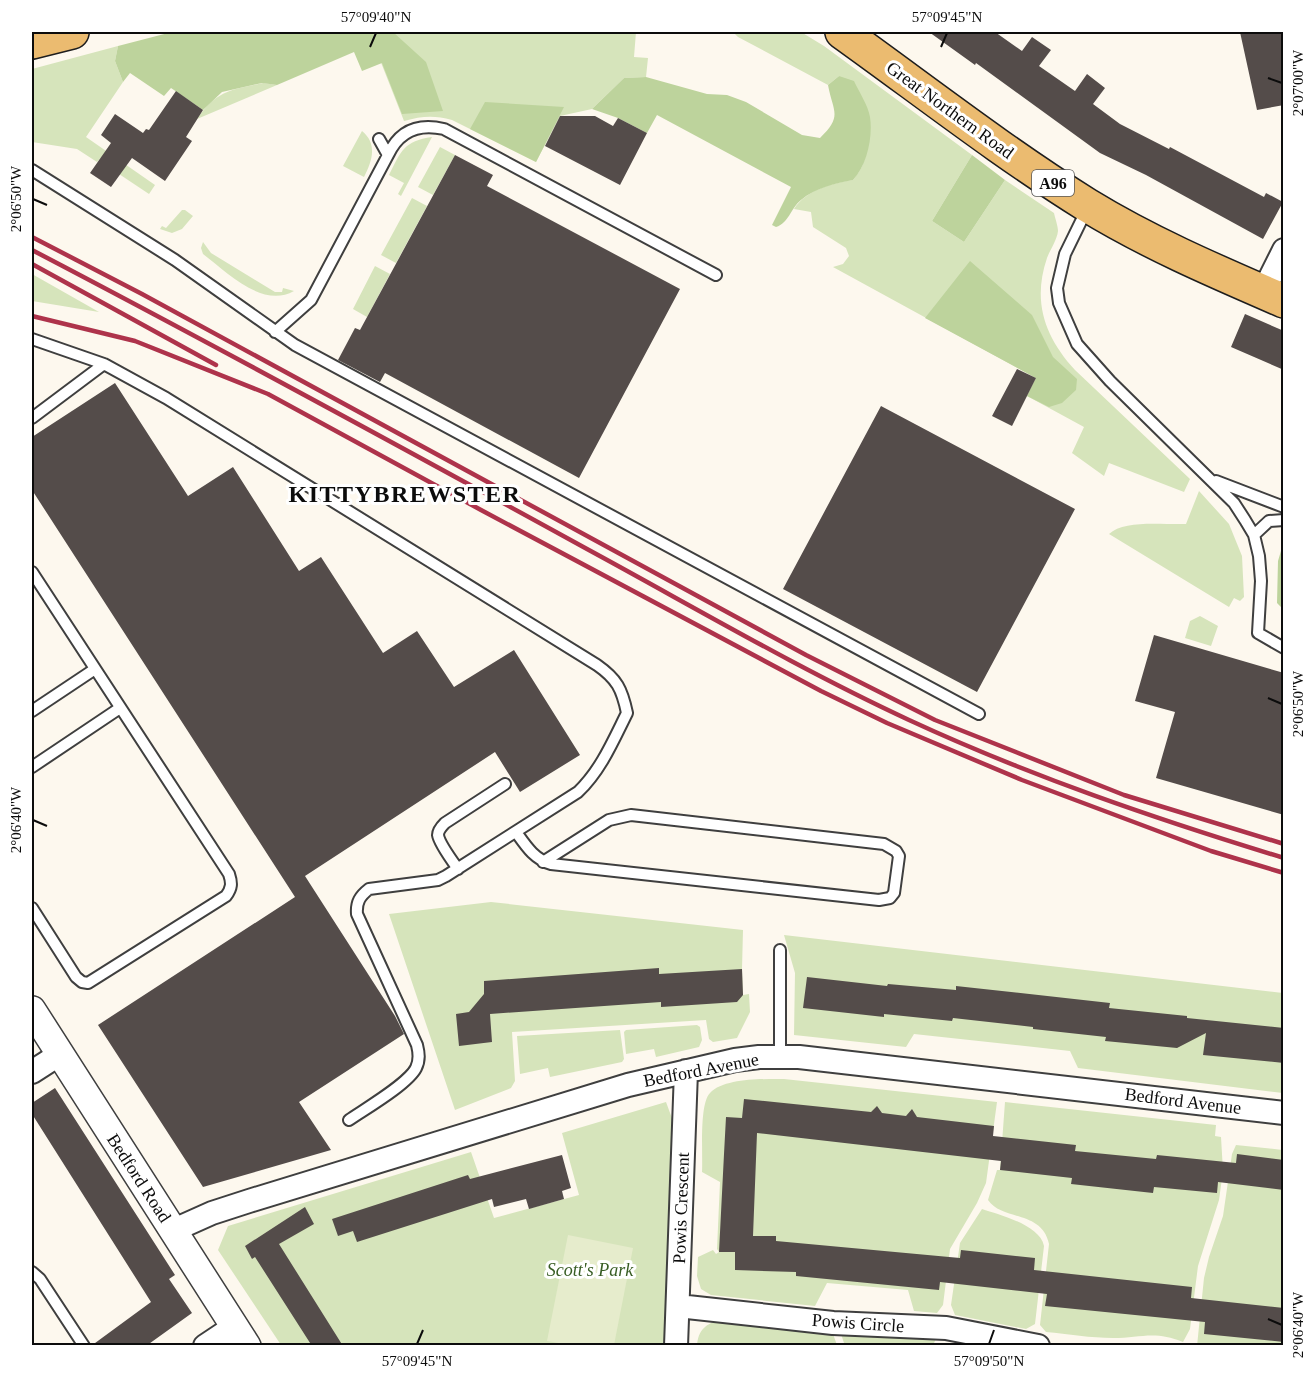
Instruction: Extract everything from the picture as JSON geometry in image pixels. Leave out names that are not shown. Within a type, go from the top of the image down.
[{"type":"main road","points":[[32,42],[72,32]]},
{"type":"main road","name":"Great Northern Road","points":[[842,32],[1016,158],[1089,206],[1182,255],[1273,296]]},
{"type":"street","points":[[1273,296],[1284,250]]},
{"type":"street","name":"Bedford Road","points":[[32,1010],[241,1336]]},
{"type":"street","points":[[32,1072],[60,1054]]},
{"type":"street","name":"Bedford Avenue","points":[[174,1230],[212,1213],[271,1194],[607,1091],[735,1060],[780,1056],[1284,1113]]},
{"type":"street","name":"Powis Crescent","points":[[676,1346],[686,1071]]},
{"type":"street","name":"Powis Circle","points":[[678,1306],[833,1323],[946,1328],[1038,1346]]},
{"type":"street","points":[[205,1346],[241,1336]]},
{"type":"lane","points":[[275,332],[310,300],[399,137],[410,130],[424,127],[444,129],[716,275]]},
{"type":"lane","points":[[379,139],[388,155]]},
{"type":"lane","points":[[32,170],[175,260],[295,345],[979,714]]},
{"type":"lane","points":[[1089,206],[1065,254],[1057,288],[1059,303],[1077,344],[1110,381],[1234,503],[1254,535],[1259,555],[1261,580],[1258,633],[1284,648]]},
{"type":"lane","points":[[32,339],[104,364],[166,398],[609,673],[618,684],[627,713],[601,763],[590,780],[578,792],[438,880],[369,889],[361,895],[356,905],[357,914],[420,1056],[416,1069],[406,1080],[349,1120]]},
{"type":"lane","points":[[32,417],[104,364]]},
{"type":"lane","points":[[1210,479],[1284,507]]},
{"type":"lane","points":[[1254,535],[1269,521],[1284,520]]},
{"type":"lane","points":[[32,572],[229,874],[232,882],[231,889],[226,896],[88,983],[76,977],[32,908]]},
{"type":"lane","points":[[32,711],[95,669]]},
{"type":"lane","points":[[32,767],[120,708]]},
{"type":"lane","points":[[458,869],[440,841],[438,835],[440,828],[505,784]]},
{"type":"lane","points":[[516,832],[533,855],[543,861],[563,865],[879,900],[890,898],[894,893],[898,856],[896,851],[884,844],[631,815],[609,820],[543,861]]},
{"type":"lane","points":[[780,950],[780,1056]]},
{"type":"lane","points":[[32,1272],[40,1279],[84,1346]]},
{"type":"green space","points":[[172,32],[393,32],[426,62],[443,111],[402,114],[382,63],[362,71],[354,52],[277,85],[262,83],[222,92],[203,110],[171,88],[164,96],[130,73],[123,82],[115,61],[118,46]]},
{"type":"green space","points":[[369,32],[636,32],[634,57],[648,58],[646,77],[624,78],[592,109],[560,116],[536,162],[452,120],[428,117],[404,121]]},
{"type":"green space","points":[[733,32],[801,32],[824,46],[972,155],[932,221],[964,242],[1005,180],[1054,213],[1058,231],[1047,258],[1041,289],[1041,304],[1049,332],[1075,370],[1190,479],[1184,492],[1109,463],[1104,476],[1072,453],[1084,427],[1027,396],[1036,378],[833,267],[843,264],[849,256],[846,248],[813,227],[811,212],[794,209],[812,192],[828,185],[853,180],[865,158],[869,116],[839,76],[828,85],[738,37]]},
{"type":"green space","points":[[118,46],[115,61],[123,82],[86,137],[155,185],[149,194],[119,174],[121,172],[101,158],[97,162],[77,149],[32,142],[32,69]]},
{"type":"green space","points":[[839,76],[854,81],[869,112],[871,133],[862,167],[853,180],[826,187],[807,196],[797,204],[784,222],[776,227],[772,225],[791,187],[657,115],[647,133],[618,118],[592,109],[624,78],[646,77],[707,94],[727,95],[746,102],[802,135],[820,138],[834,119],[834,108],[828,85]]},
{"type":"green space","points":[[263,83],[277,85],[197,119],[204,109],[218,97],[233,90]]},
{"type":"green space","points":[[485,102],[564,107],[536,162],[470,129]]},
{"type":"green space","points":[[362,131],[372,147],[371,159],[364,177],[343,166]]},
{"type":"green space","points":[[432,137],[401,196],[398,194],[404,183],[389,175],[409,144]]},
{"type":"green space","points":[[440,147],[455,155],[433,195],[418,187]]},
{"type":"green space","points":[[972,155],[1005,180],[964,242],[932,221]]},
{"type":"green space","points":[[412,198],[427,206],[396,263],[381,255]]},
{"type":"green space","points":[[182,210],[193,216],[182,229],[172,233],[160,229],[162,226],[166,228]]},
{"type":"green space","points":[[203,242],[211,253],[275,292],[282,292],[283,288],[294,291],[282,295],[257,292],[203,254],[201,248]]},
{"type":"green space","points":[[970,261],[1032,315],[1053,357],[1077,379],[1076,390],[1062,403],[1049,407],[1027,396],[1036,378],[925,318]]},
{"type":"green space","points":[[375,266],[390,274],[367,317],[353,309]]},
{"type":"green space","points":[[32,274],[99,312],[32,301]]},
{"type":"green space","points":[[1199,491],[1229,524],[1242,556],[1244,597],[1240,601],[1234,598],[1229,607],[1109,534],[1124,526],[1186,524]]},
{"type":"green space","points":[[1283,544],[1283,609],[1277,603],[1278,561]]},
{"type":"green space","points":[[1200,616],[1218,626],[1211,646],[1185,638],[1190,621]]},
{"type":"green space","points":[[491,902],[743,930],[743,995],[749,994],[750,1012],[737,1038],[713,1042],[709,1039],[706,1020],[512,1032],[515,1081],[511,1088],[455,1110],[389,914]]},
{"type":"green space","points":[[784,935],[1283,993],[1283,1093],[1078,1068],[1070,1051],[914,1034],[906,1047],[794,1035],[795,973]]},
{"type":"green space","points":[[697,1025],[700,1027],[702,1040],[699,1047],[656,1057],[654,1049],[626,1054],[624,1032],[626,1030]]},
{"type":"green space","points":[[620,1030],[624,1059],[622,1062],[550,1077],[548,1068],[520,1074],[517,1036]]},
{"type":"green space","points":[[755,1079],[784,1079],[997,1102],[986,1183],[950,1249],[943,1305],[937,1313],[914,1311],[908,1290],[827,1283],[815,1306],[711,1295],[701,1289],[697,1276],[698,1257],[713,1250],[716,1254],[719,1252],[717,1249],[720,1182],[702,1172],[702,1130],[707,1099],[716,1088],[725,1084]]},
{"type":"green space","name":"Scott's Park","points":[[666,1102],[673,1121],[665,1345],[281,1345],[218,1250],[228,1226],[471,1152],[494,1218],[579,1195],[562,1133]]},
{"type":"green space","points":[[1005,1102],[1216,1125],[1215,1136],[1221,1137],[1223,1171],[1219,1200],[1198,1266],[1190,1329],[1183,1342],[1156,1335],[1123,1338],[1088,1337],[1046,1332],[1040,1325],[1049,1244],[1045,1233],[1030,1221],[994,1207],[988,1200],[997,1170],[1000,1170]]},
{"type":"green space","points":[[1236,1145],[1283,1150],[1283,1345],[1197,1346],[1204,1278],[1223,1216],[1232,1154]]},
{"type":"green space","points":[[982,1209],[1027,1227],[1035,1232],[1044,1246],[1035,1324],[1026,1329],[955,1315],[951,1305],[960,1243]]},
{"type":"green space","name":"Scott's Park","points":[[568,1235],[633,1248],[614,1345],[570,1345],[547,1341]]},
{"type":"green space","points":[[721,1320],[833,1334],[837,1345],[697,1346],[704,1328]]},
{"type":"green space","points":[[841,1334],[937,1337],[933,1345],[845,1346]]},
{"type":"building","points":[[929,32],[995,32],[1022,51],[1032,37],[1051,50],[1039,66],[1075,91],[1087,74],[1105,88],[1093,104],[1120,124],[1169,149],[1170,147],[1264,197],[1266,193],[1283,202],[1263,239],[1146,175],[1100,153],[976,63],[975,65]]},
{"type":"building","points":[[1240,32],[1281,32],[1284,44],[1284,105],[1257,110]]},
{"type":"building","points":[[176,91],[203,110],[186,137],[192,141],[165,181],[132,158],[111,187],[90,173],[111,143],[101,135],[115,114],[143,133],[146,129],[149,130]]},
{"type":"building","points":[[560,116],[595,116],[613,126],[618,118],[647,133],[620,185],[545,146]]},
{"type":"building","points":[[455,155],[493,175],[487,186],[680,289],[579,478],[385,373],[380,382],[338,360],[355,328],[360,330]]},
{"type":"building","points":[[1245,314],[1284,331],[1284,370],[1231,347]]},
{"type":"building","points":[[1017,369],[1036,378],[1012,426],[992,416]]},
{"type":"building","points":[[115,383],[188,496],[233,467],[299,571],[321,557],[383,653],[417,631],[454,687],[514,650],[580,755],[520,792],[495,752],[305,876],[395,1016],[404,1034],[299,1102],[331,1150],[203,1187],[98,1025],[295,897],[32,490],[32,437]]},
{"type":"building","points":[[881,406],[1075,509],[977,692],[783,589]]},
{"type":"building","points":[[1154,635],[1284,673],[1284,815],[1156,778],[1175,712],[1135,701]]},
{"type":"building","points":[[659,968],[659,974],[742,969],[743,995],[737,1002],[661,1007],[661,1002],[490,1014],[492,1042],[459,1046],[456,1014],[469,1012],[484,994],[484,981]]},
{"type":"building","points":[[807,977],[887,986],[888,984],[956,990],[956,986],[1110,1003],[1109,1008],[1284,1028],[1284,1063],[1203,1055],[1206,1033],[1177,1048],[1105,1041],[1106,1037],[953,1018],[952,1021],[884,1014],[884,1017],[803,1008]]},
{"type":"building","points":[[55,1088],[175,1275],[169,1279],[192,1313],[146,1346],[91,1346],[151,1302],[32,1114],[32,1103]]},
{"type":"building","points":[[744,1099],[871,1112],[877,1106],[882,1113],[906,1116],[912,1109],[917,1117],[994,1126],[993,1136],[1076,1145],[1075,1151],[1156,1159],[1157,1155],[1236,1163],[1237,1154],[1284,1160],[1284,1190],[1218,1182],[1217,1193],[1154,1187],[1153,1193],[1071,1184],[1072,1178],[1000,1170],[1001,1161],[757,1133],[753,1236],[776,1236],[776,1241],[960,1258],[961,1250],[1035,1258],[1034,1270],[1192,1287],[1191,1298],[1284,1308],[1284,1342],[1204,1334],[1205,1322],[1045,1306],[1047,1294],[940,1282],[939,1290],[796,1276],[796,1272],[735,1270],[735,1252],[719,1252],[724,1154],[726,1117],[742,1118]]},
{"type":"building","points":[[562,1155],[571,1188],[562,1191],[564,1199],[529,1209],[526,1199],[494,1207],[492,1199],[357,1242],[353,1231],[338,1236],[332,1219],[468,1175],[470,1179]]},
{"type":"building","points":[[305,1207],[314,1224],[279,1244],[343,1346],[312,1346],[255,1257],[252,1259],[245,1246]]},
{"type":"railway","points":[[32,237],[142,294],[806,655],[935,720],[1124,795],[1284,844]]},
{"type":"railway","points":[[32,250],[310,398],[787,659],[909,720],[1047,778],[1188,828],[1284,858]]},
{"type":"railway","points":[[32,264],[216,365]]},
{"type":"railway","points":[[32,316],[135,341],[268,394],[821,691],[887,723],[1022,780],[1211,851],[1284,873]]},
{"type":"district","name":"KITTYBREWSTER","points":[[405,494]]}]
